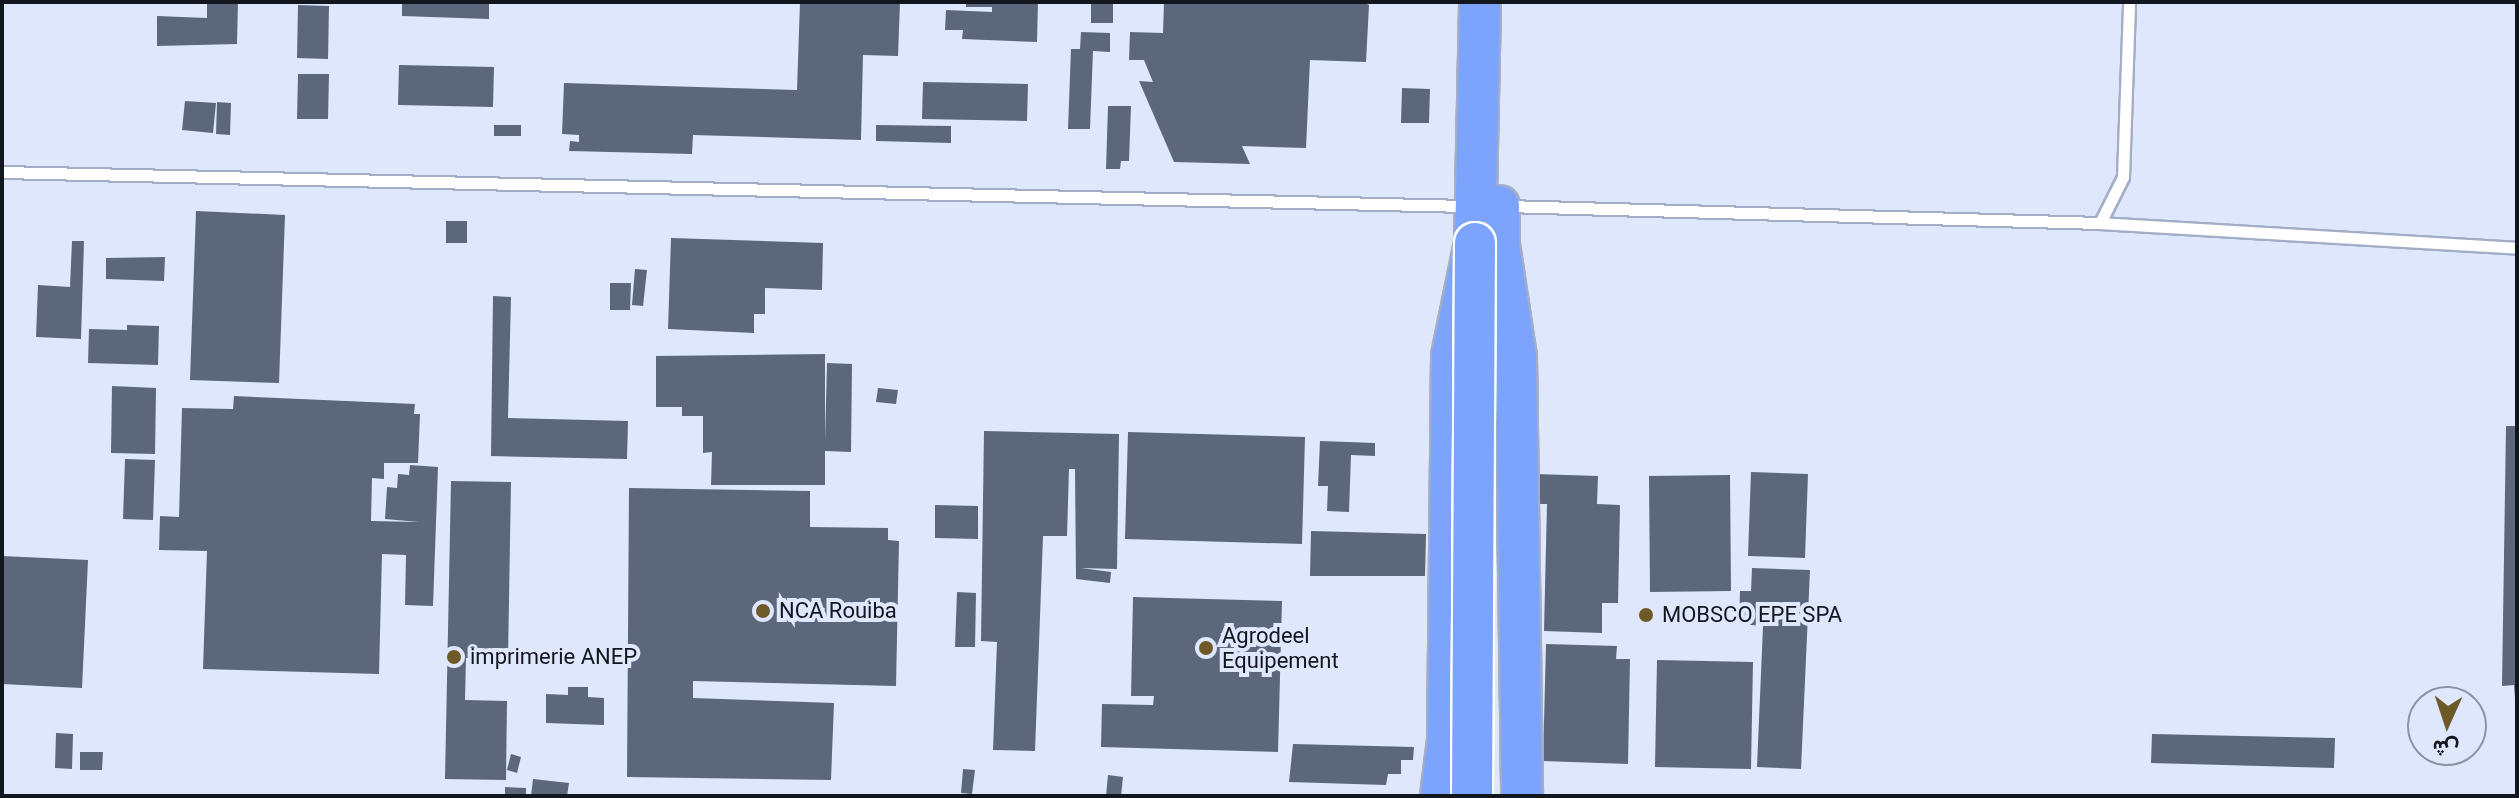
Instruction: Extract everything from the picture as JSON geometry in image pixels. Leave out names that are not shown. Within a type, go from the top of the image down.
[{"type":"highway","points":[[1480,2],[1504,796]]},
{"type":"highway","points":[[1493,796],[1471,796],[1487,225],[1502,2]]},
{"type":"highway","points":[[1441,796],[1448,740],[1452,356],[1487,225]]},
{"type":"highway","points":[[1487,225],[1516,357],[1522,796]]},
{"type":"lane","points":[[2100,223],[2123,177],[2129,2]]},
{"type":"lane","points":[[2,172],[1487,225],[2100,223],[2517,248]]},
{"type":"building","points":[[207,2],[238,2],[237,44],[157,46],[157,16],[207,18]]},
{"type":"building","points":[[402,2],[489,2],[489,19],[402,16]]},
{"type":"building","points":[[800,2],[900,2],[898,56],[863,55],[861,140],[693,135],[692,154],[569,151],[570,141],[579,142],[579,135],[562,134],[564,83],[797,90]]},
{"type":"building","points":[[966,2],[1038,2],[1037,42],[962,39],[963,30],[945,30],[946,10],[992,12],[992,7],[966,7]]},
{"type":"building","points":[[1091,2],[1113,2],[1113,23],[1091,23]]},
{"type":"building","points":[[1164,2],[1363,2],[1369,5],[1366,62],[1310,60],[1306,148],[1242,146],[1250,164],[1174,162],[1139,81],[1153,82],[1144,60],[1129,60],[1130,32],[1163,33]]},
{"type":"building","points":[[298,5],[329,6],[328,59],[297,58]]},
{"type":"building","points":[[1081,32],[1110,33],[1110,52],[1093,51],[1090,129],[1068,129],[1071,49],[1080,49]]},
{"type":"building","points":[[399,65],[494,67],[493,107],[398,105]]},
{"type":"building","points":[[298,74],[329,74],[328,119],[297,119]]},
{"type":"building","points":[[923,82],[1028,84],[1027,121],[922,119]]},
{"type":"building","points":[[1402,88],[1430,89],[1429,123],[1401,123]]},
{"type":"building","points":[[185,101],[216,103],[213,133],[182,130]]},
{"type":"building","points":[[217,102],[231,103],[230,135],[216,134]]},
{"type":"building","points":[[1108,106],[1131,106],[1129,161],[1121,161],[1120,169],[1106,169]]},
{"type":"building","points":[[494,125],[521,125],[521,136],[494,136]]},
{"type":"building","points":[[876,125],[951,126],[951,143],[876,141]]},
{"type":"building","points":[[196,211],[285,215],[279,383],[190,380]]},
{"type":"building","points":[[446,221],[467,221],[467,243],[446,243]]},
{"type":"building","points":[[671,238],[823,243],[822,290],[765,288],[765,314],[754,314],[754,333],[668,329]]},
{"type":"building","points":[[72,241],[84,241],[81,339],[36,337],[38,285],[70,287]]},
{"type":"building","points":[[165,257],[164,281],[106,279],[106,258]]},
{"type":"building","points":[[635,269],[647,270],[643,306],[632,305]]},
{"type":"building","points":[[610,283],[631,283],[630,310],[610,310]]},
{"type":"building","points":[[493,296],[511,297],[508,418],[628,421],[627,459],[491,456]]},
{"type":"building","points":[[127,325],[159,326],[158,365],[88,363],[89,329],[127,330]]},
{"type":"building","points":[[825,354],[825,441],[827,363],[852,364],[851,452],[825,451],[825,485],[711,485],[712,452],[703,453],[703,416],[682,416],[682,407],[656,407],[656,356]]},
{"type":"building","points":[[112,386],[156,388],[155,454],[111,453]]},
{"type":"building","points":[[878,388],[898,390],[896,404],[876,402]]},
{"type":"building","points":[[234,396],[415,404],[414,414],[420,414],[418,463],[384,463],[384,479],[372,478],[371,521],[419,522],[385,519],[387,487],[397,488],[398,474],[409,475],[410,465],[438,467],[433,606],[405,605],[406,555],[382,554],[379,674],[203,669],[207,551],[159,550],[160,516],[179,517],[182,408],[233,409]]},
{"type":"building","points":[[2506,426],[2517,426],[2517,726],[2514,685],[2502,686]]},
{"type":"building","points":[[984,431],[1119,434],[1117,569],[1081,568],[1111,572],[1110,583],[1076,579],[1075,469],[1069,469],[1067,536],[1043,536],[1035,751],[993,750],[997,642],[981,641]]},
{"type":"building","points":[[1128,432],[1305,437],[1302,544],[1125,539]]},
{"type":"building","points":[[1320,441],[1375,443],[1375,456],[1351,455],[1349,512],[1327,511],[1328,486],[1318,486]]},
{"type":"building","points":[[125,459],[155,460],[153,520],[123,519]]},
{"type":"building","points":[[1751,472],[1808,474],[1805,558],[1748,556]]},
{"type":"building","points":[[1535,474],[1598,476],[1597,504],[1620,505],[1618,603],[1602,603],[1602,633],[1544,631],[1547,504],[1534,504]]},
{"type":"building","points":[[1730,475],[1731,591],[1650,592],[1649,476]]},
{"type":"building","points":[[451,481],[511,482],[508,659],[466,658],[465,700],[507,701],[506,780],[445,779]]},
{"type":"building","name":"NCA Rouiba","points":[[629,488],[810,491],[810,527],[888,528],[888,540],[899,541],[896,686],[693,681],[693,698],[834,703],[831,780],[627,777]]},
{"type":"building","points":[[935,505],[978,506],[978,539],[935,538]]},
{"type":"building","points":[[1311,531],[1426,534],[1425,576],[1310,576]]},
{"type":"building","points":[[2,556],[88,560],[82,688],[2,684]]},
{"type":"building","points":[[1752,568],[1810,570],[1801,769],[1757,767],[1763,626],[1739,624],[1740,591],[1751,591]]},
{"type":"building","points":[[957,592],[976,593],[975,647],[955,647]]},
{"type":"building","name":"Agrodeel Equipement","points":[[1133,597],[1282,601],[1278,752],[1101,747],[1102,704],[1153,705],[1154,696],[1131,696]]},
{"type":"building","points":[[1546,644],[1617,646],[1616,659],[1630,659],[1628,764],[1543,761]]},
{"type":"building","points":[[1657,660],[1753,662],[1751,769],[1655,767]]},
{"type":"building","points":[[568,687],[588,687],[588,697],[604,698],[604,725],[546,723],[546,694],[568,695]]},
{"type":"building","points":[[56,733],[73,734],[72,769],[55,768]]},
{"type":"building","points":[[2152,734],[2335,738],[2334,768],[2151,763]]},
{"type":"building","points":[[1293,744],[1414,747],[1413,760],[1401,760],[1401,774],[1388,774],[1386,785],[1289,782]]},
{"type":"building","points":[[80,752],[103,752],[102,770],[80,770]]},
{"type":"building","points":[[511,754],[521,757],[517,773],[507,770]]},
{"type":"building","points":[[963,769],[975,770],[972,794],[961,793]]},
{"type":"building","points":[[1108,775],[1123,777],[1121,796],[1106,796]]},
{"type":"building","points":[[533,779],[569,783],[567,796],[531,796]]},
{"type":"building","points":[[505,787],[526,788],[526,796],[505,796]]},
{"type":"place","name":"NCA Rouiba","points":[[763,611]]},
{"type":"place","name":"MOBSCO EPE SPA","points":[[1646,615]]},
{"type":"place","name":"Agrodeel Equipement","points":[[1206,648]]},
{"type":"place","name":"imprimerie ANEP","points":[[454,657]]}]
